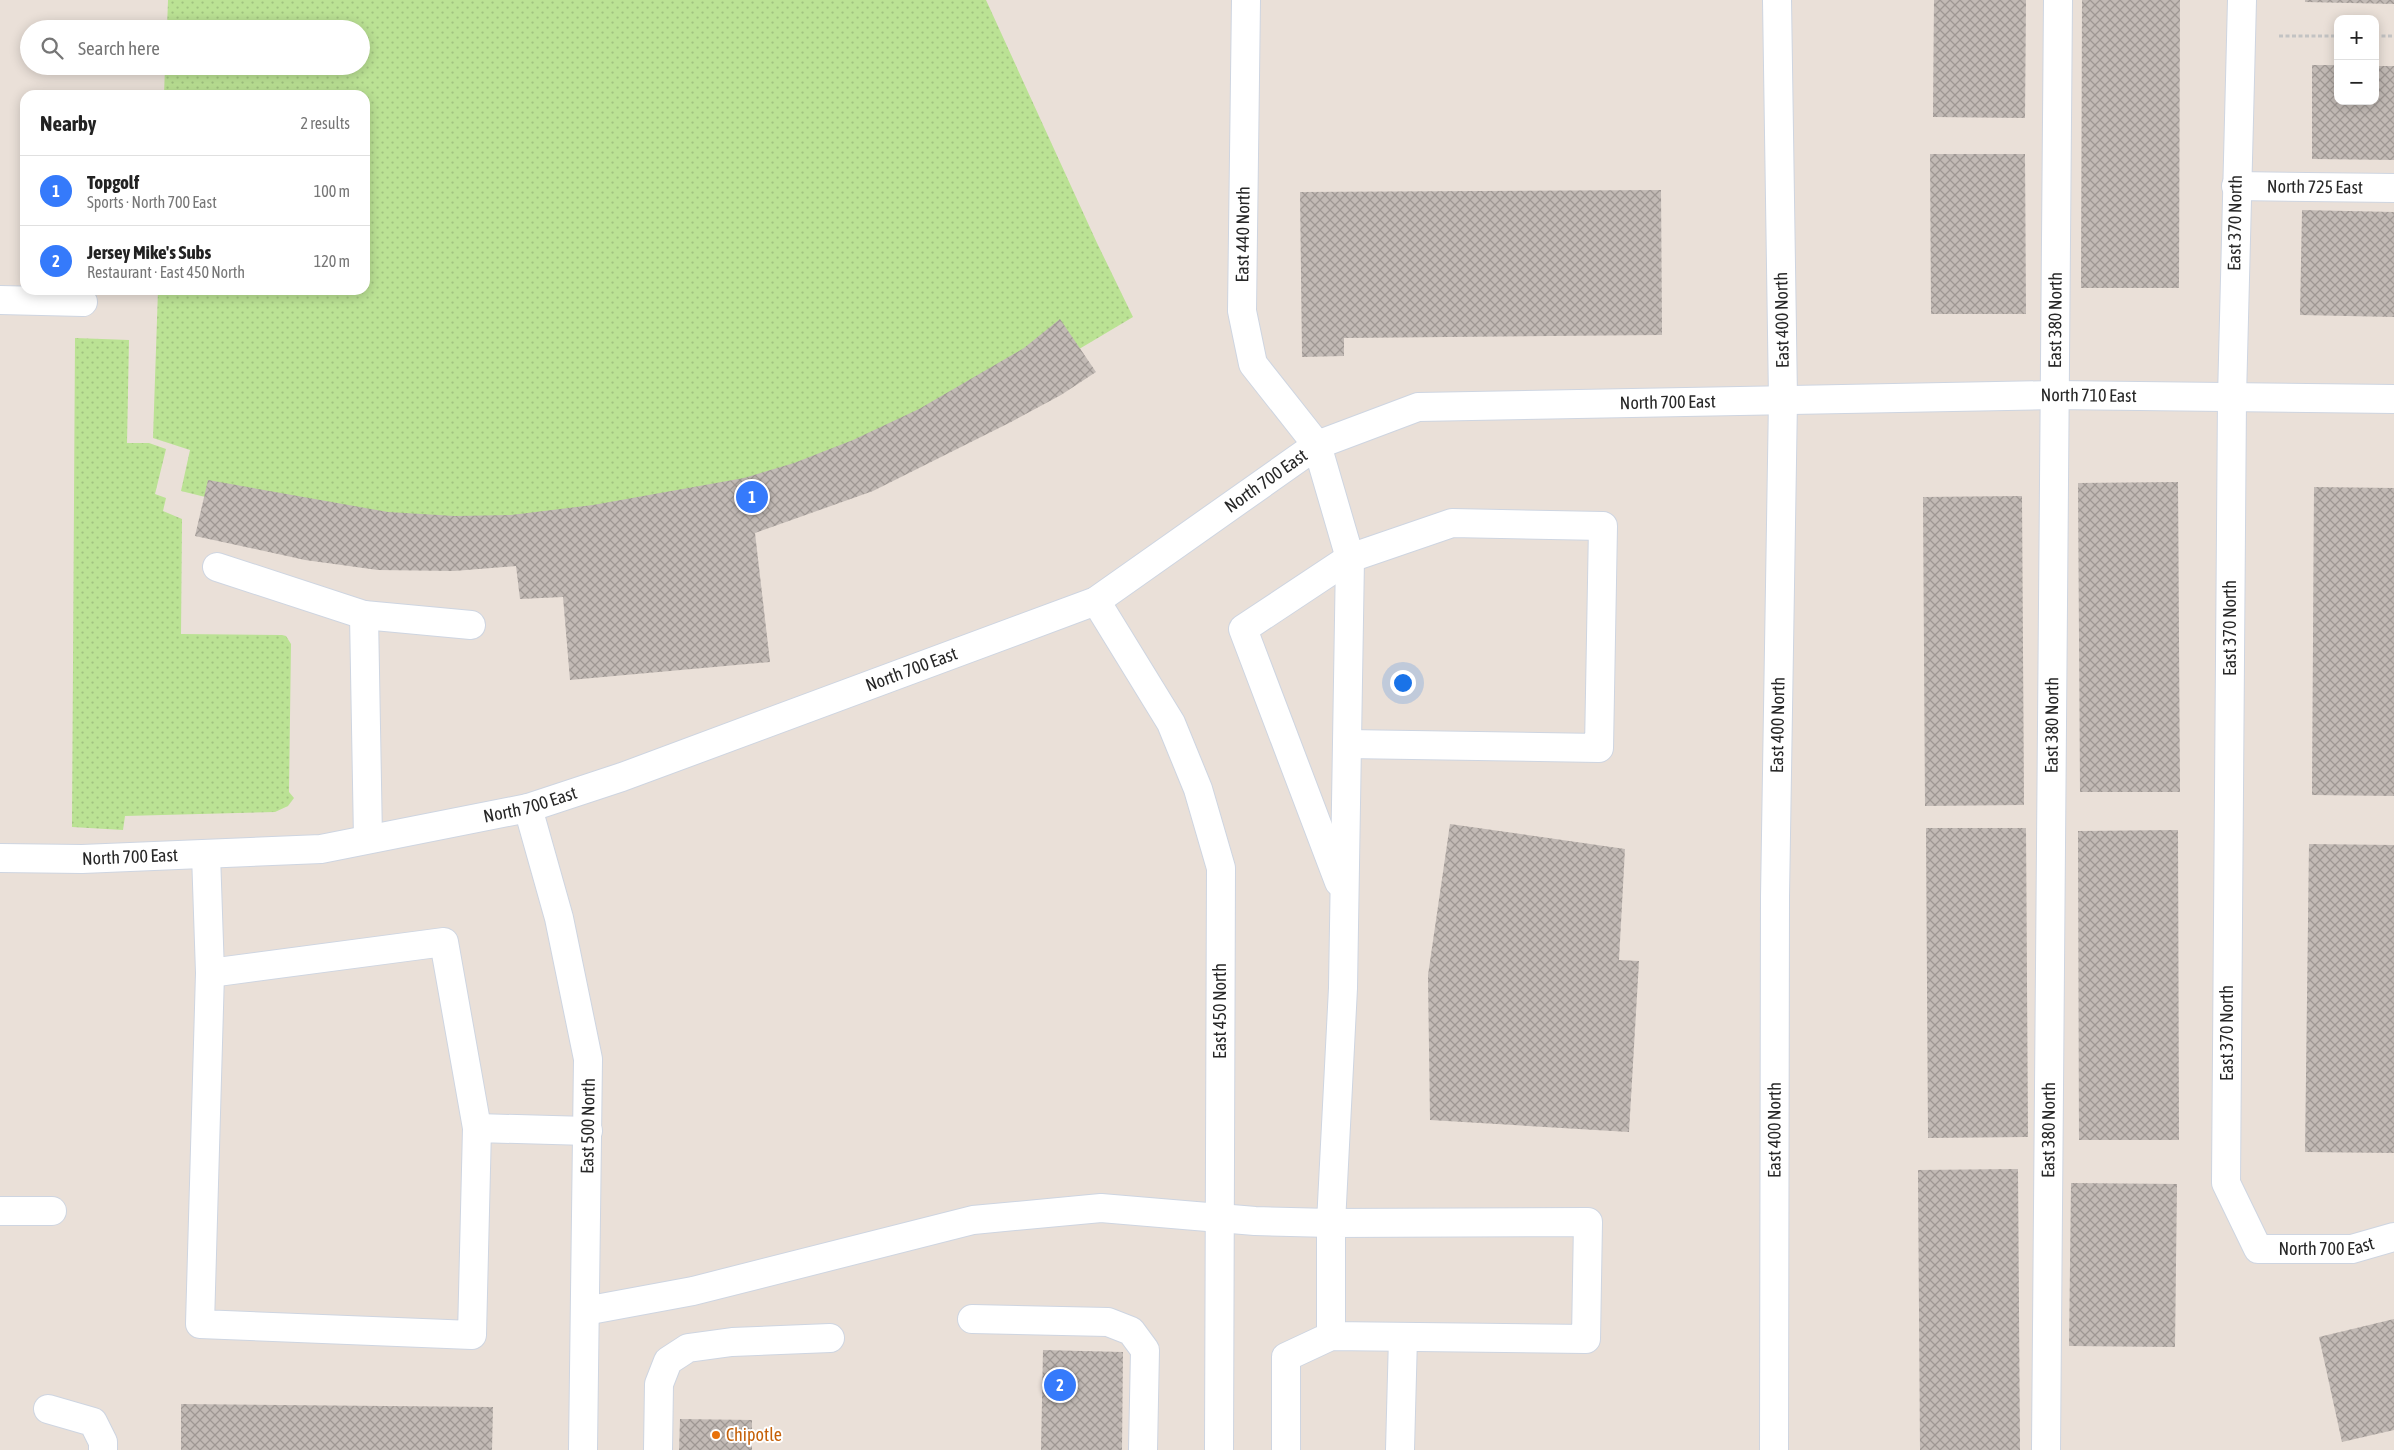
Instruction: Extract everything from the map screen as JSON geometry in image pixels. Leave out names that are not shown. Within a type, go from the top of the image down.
[{"type":"street","name":"East 440 North","points":[[1246,0],[1242,311],[1253,364],[1318,446]]},
{"type":"street","name":"East 400 North","points":[[1774,1450],[1775,898],[1783,399],[1777,0]]},
{"type":"street","name":"East 380 North","points":[[2046,1450],[2058,0]]},
{"type":"street","name":"East 370 North","points":[[2242,0],[2232,398],[2226,1183],[2258,1249]]},
{"type":"street","name":"North 725 East","points":[[2236,186],[2394,188]]},
{"type":"street","points":[[0,300],[83,302]]},
{"type":"street","name":"North 710 East","points":[[1783,399],[2054,395],[2394,400]]},
{"type":"street","name":"North 700 East","points":[[0,858],[82,859],[320,849],[528,808],[622,777],[1096,601],[1318,446],[1418,407],[1783,399]]},
{"type":"street","points":[[1318,446],[1350,558],[1343,988],[1331,1223],[1331,1336]]},
{"type":"street","points":[[1345,897],[1243,628],[1350,558],[1452,523],[1603,526],[1599,748],[1346,744]]},
{"type":"street","points":[[217,567],[364,616],[471,625]]},
{"type":"street","name":"East 450 North","points":[[1096,601],[1171,723],[1198,789],[1221,868],[1219,1450]]},
{"type":"street","points":[[364,616],[368,839]]},
{"type":"street","name":"East 500 North","points":[[528,808],[559,918],[588,1059],[583,1450]]},
{"type":"street","points":[[206,854],[210,973],[200,1324],[472,1335],[477,1128],[444,942],[210,973]]},
{"type":"street","points":[[477,1128],[588,1131]]},
{"type":"street","points":[[585,1311],[693,1291],[973,1220],[1101,1208],[1220,1219],[1331,1223],[1588,1222],[1586,1339],[1331,1336],[1286,1357],[1286,1450]]},
{"type":"street","points":[[0,1211],[52,1212]]},
{"type":"street","name":"North 700 East","points":[[2258,1249],[2352,1249],[2394,1237]]},
{"type":"street","points":[[972,1319],[1108,1322],[1131,1331],[1145,1350],[1143,1450]]},
{"type":"street","points":[[1400,1450],[1402,1337]]},
{"type":"street","points":[[658,1450],[659,1384],[668,1362],[688,1348],[732,1342],[830,1338]]},
{"type":"street","points":[[48,1410],[93,1422],[103,1442],[103,1450]]},
{"type":"path","points":[[2241,35],[2334,36]]},
{"type":"path","points":[[2379,36],[2394,36]]},
{"type":"green space","points":[[168,0],[986,0],[1097,243],[1133,317],[1054,364],[939,427],[565,530],[250,508],[181,491],[190,450],[153,438],[158,295],[370,295],[370,90],[164,90],[165,75],[370,75],[370,20],[167,20]]},
{"type":"green space","points":[[75,338],[129,340],[127,443],[149,443],[166,449],[155,494],[166,498],[163,511],[182,519],[181,634],[282,635],[286,636],[291,644],[289,792],[294,798],[288,806],[275,812],[125,816],[123,830],[72,827]]},
{"type":"building","points":[[1934,0],[2026,0],[2025,118],[1933,117]]},
{"type":"building","points":[[2082,0],[2180,0],[2179,288],[2081,288]]},
{"type":"building","points":[[2305,0],[2394,0],[2394,4],[2305,2]]},
{"type":"building","points":[[2312,65],[2334,65],[2334,105],[2379,105],[2379,66],[2394,66],[2394,160],[2312,159]]},
{"type":"building","points":[[1930,154],[2025,154],[2026,314],[1931,314]]},
{"type":"building","points":[[1661,190],[1662,335],[1344,338],[1344,356],[1302,357],[1300,192]]},
{"type":"building","points":[[2302,210],[2394,212],[2394,317],[2300,315]]},
{"type":"building","points":[[1060,319],[1096,372],[1061,395],[1011,422],[873,491],[755,533],[770,662],[570,680],[563,597],[520,599],[516,566],[454,571],[378,570],[305,560],[195,536],[208,480],[388,512],[455,516],[511,515],[593,505],[744,478],[794,463],[853,440],[919,409],[1024,348]]},
{"type":"building","points":[[2178,482],[2180,792],[2080,792],[2078,483]]},
{"type":"building","points":[[2314,487],[2394,488],[2394,796],[2312,795]]},
{"type":"building","points":[[2022,496],[2024,805],[1925,806],[1923,497]]},
{"type":"building","points":[[1450,824],[1625,849],[1619,960],[1639,961],[1629,1132],[1430,1120],[1428,975]]},
{"type":"building","points":[[1926,828],[2026,828],[2028,1137],[1928,1138]]},
{"type":"building","points":[[2178,830],[2179,1140],[2079,1140],[2078,831]]},
{"type":"building","points":[[2309,844],[2394,845],[2394,1153],[2305,1152]]},
{"type":"building","points":[[2018,1169],[2020,1450],[1920,1450],[1918,1170]]},
{"type":"building","points":[[2071,1183],[2177,1184],[2175,1347],[2069,1346]]},
{"type":"building","points":[[2394,1319],[2394,1430],[2342,1442],[2319,1337]]},
{"type":"building","points":[[1043,1350],[1123,1352],[1122,1450],[1041,1450]]},
{"type":"building","points":[[181,1404],[493,1407],[492,1450],[181,1450]]},
{"type":"building","name":"Chipotle","points":[[680,1419],[752,1420],[752,1450],[679,1450]]},
{"type":"place","name":"Topgolf","points":[[752,497]]},
{"type":"place","name":"Jersey Mike's Subs","points":[[1060,1385]]},
{"type":"place","name":"Chipotle","points":[[716,1435]]}]
